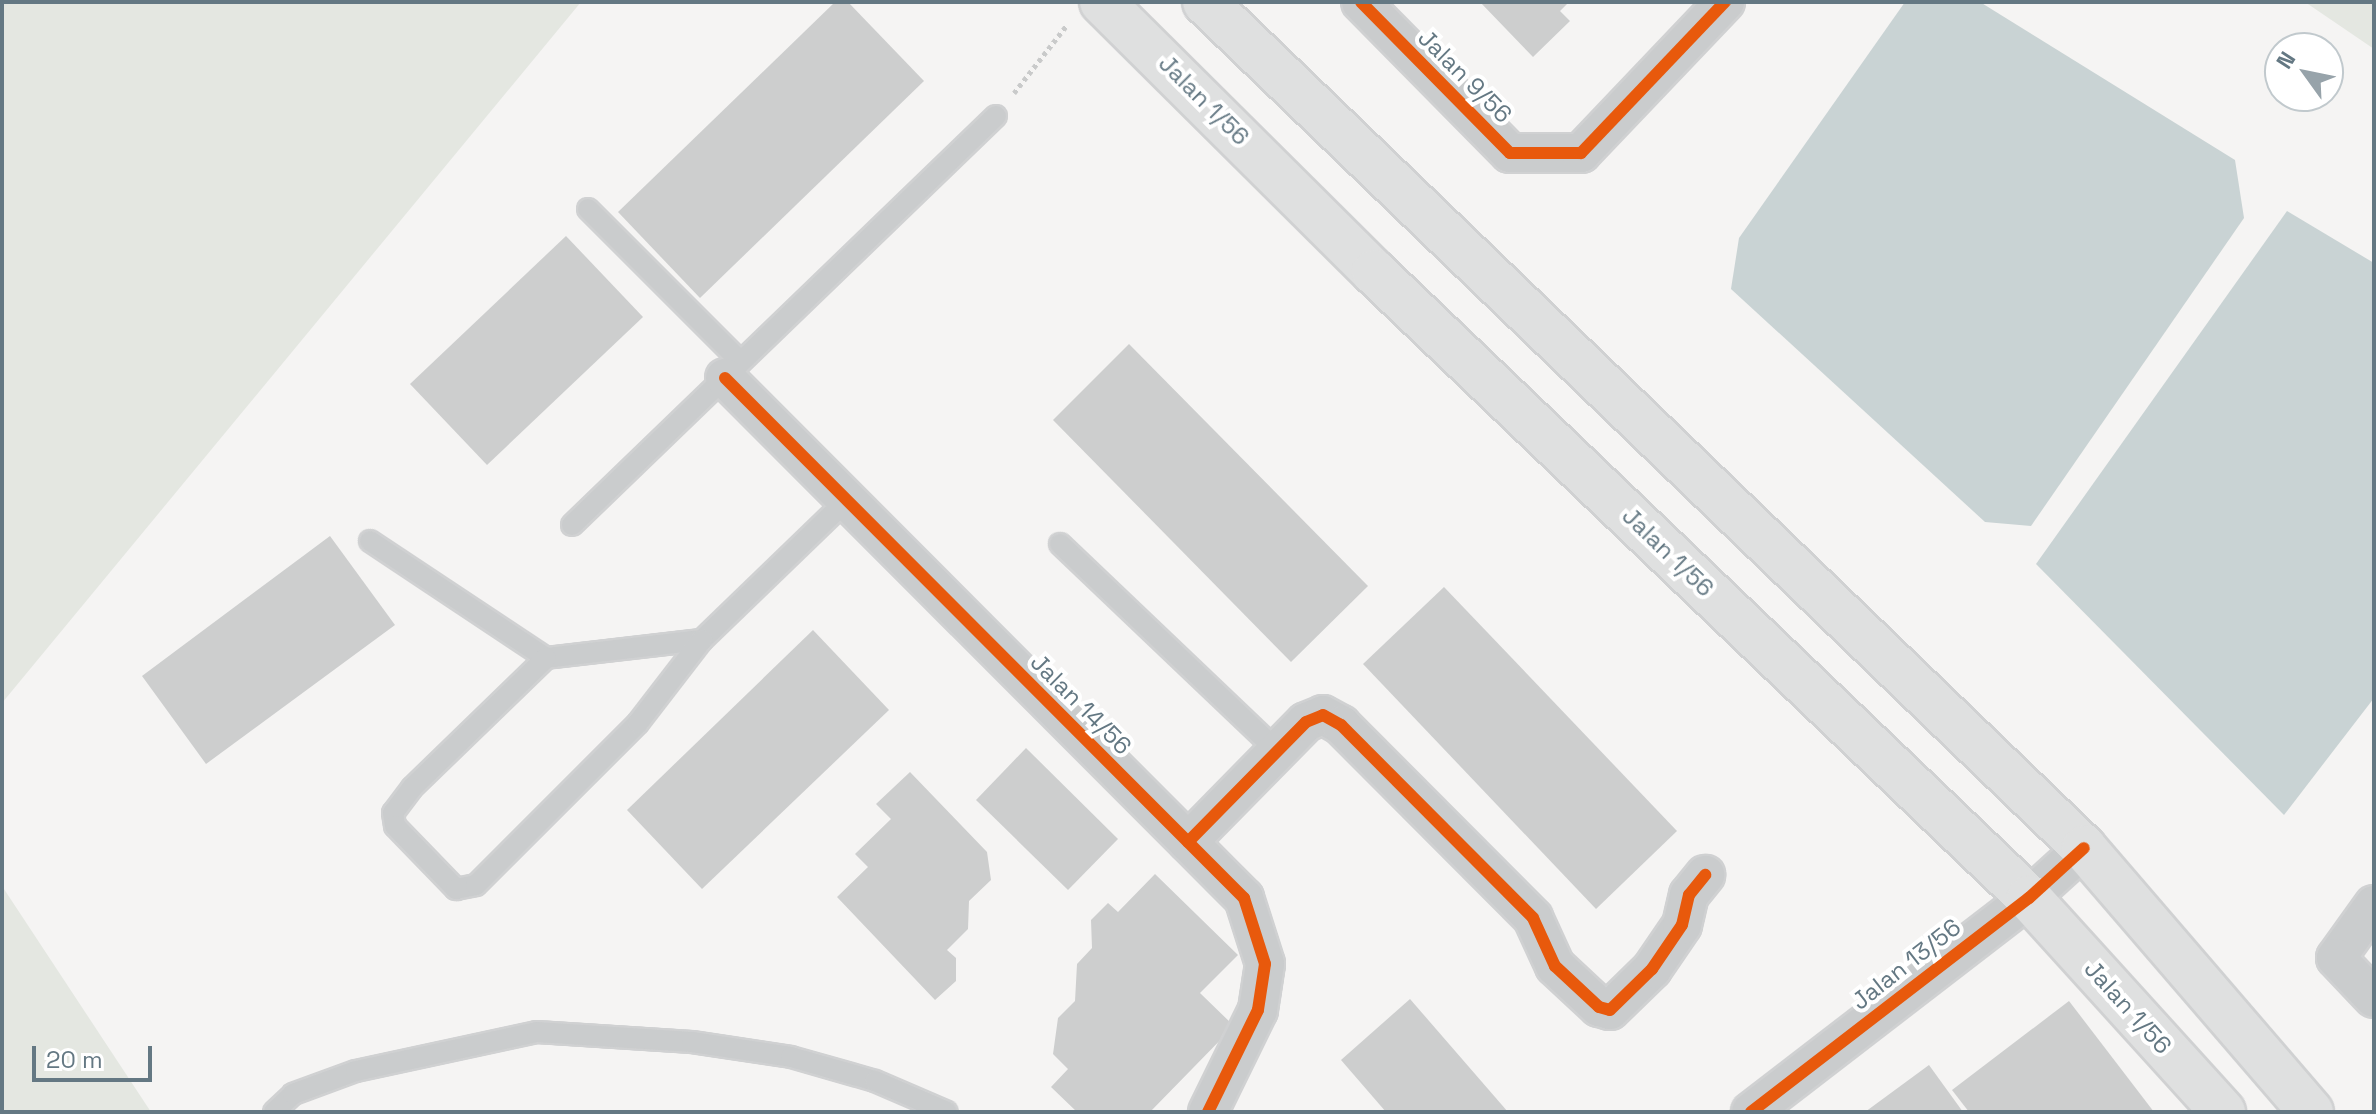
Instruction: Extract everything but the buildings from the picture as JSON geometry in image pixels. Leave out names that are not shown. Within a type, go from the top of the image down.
[{"type":"main road","points":[[1205,2],[2084,848],[2311,1112]]},
{"type":"main road","name":"Jalan 1/56","points":[[1089,8],[1374,272],[2029,898],[2223,1112]]},
{"type":"street","name":"Jalan 9/56","points":[[1361,2],[1510,153],[1581,153],[1725,2]]},
{"type":"street","name":"Jalan 14/56","points":[[733,370],[847,500],[1244,898],[1265,964],[1258,1010],[1208,1112]]},
{"type":"street","points":[[1188,842],[1306,722],[1323,715],[1341,725],[1533,918],[1555,966],[1599,1007],[1610,1010],[1652,969],[1682,925],[1689,895],[1705,875]]},
{"type":"street","name":"Jalan 13/56","points":[[1751,1112],[2029,898],[2084,848]]},
{"type":"street","points":[[2374,905],[2336,958],[2374,998]]},
{"type":"lane","points":[[572,525],[996,116]]},
{"type":"lane","points":[[588,209],[733,370]]},
{"type":"lane","points":[[702,640],[546,658],[421,778],[393,813],[395,826],[456,889],[476,885],[638,723],[702,640],[847,500]]},
{"type":"lane","points":[[370,541],[546,658]]},
{"type":"lane","points":[[1060,544],[1277,751]]},
{"type":"lane","points":[[274,1112],[293,1094],[356,1071],[537,1032],[692,1042],[791,1057],[875,1081],[947,1112]]},
{"type":"path","points":[[996,116],[1089,8]]},
{"type":"shaded area","points":[[2,2],[581,2],[2,703]]},
{"type":"shaded area","points":[[1905,2],[1980,2],[2235,160],[2244,218],[2031,526],[1985,522],[1731,289],[1739,238]]},
{"type":"shaded area","points":[[2305,2],[2374,2],[2374,49]]},
{"type":"shaded area","points":[[2287,211],[2374,263],[2374,698],[2284,815],[2036,564]]},
{"type":"shaded area","points":[[2,886],[151,1112],[2,1112]]},
{"type":"cycle path","points":[[1361,2],[1510,153],[1581,153],[1725,2]]},
{"type":"cycle path","points":[[725,378],[1244,898],[1265,964],[1258,1010],[1208,1112]]},
{"type":"cycle path","points":[[1188,842],[1306,722],[1323,715],[1341,725],[1533,918],[1555,966],[1599,1007],[1610,1010],[1652,969],[1682,925],[1689,895],[1705,875]]},
{"type":"cycle path","points":[[1751,1112],[2029,898],[2084,848]]}]
